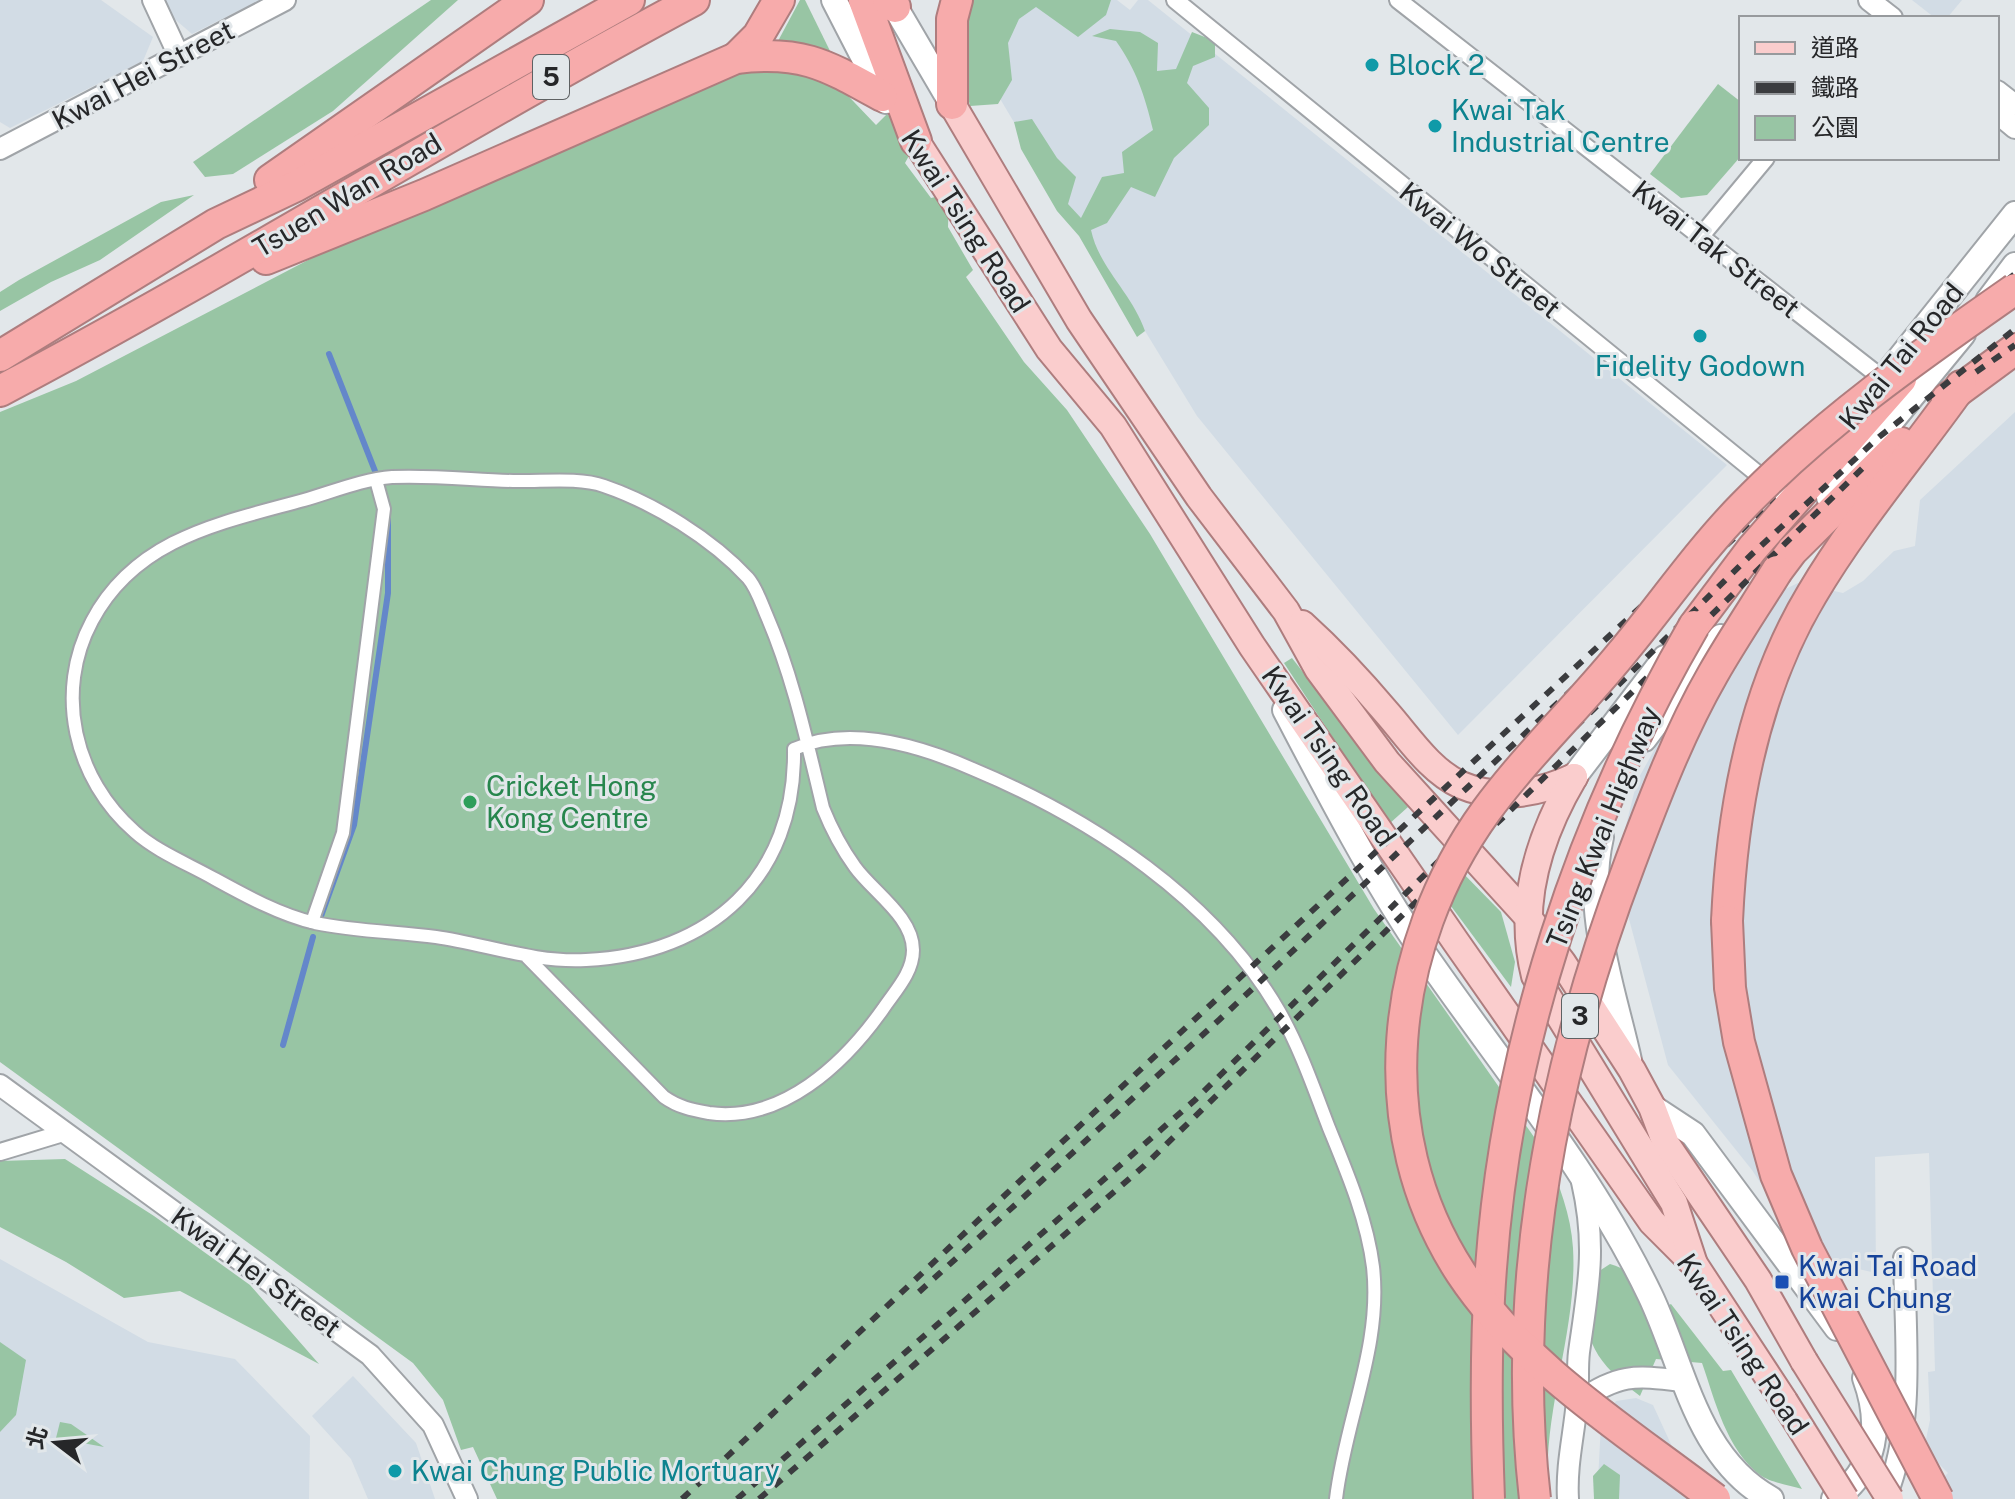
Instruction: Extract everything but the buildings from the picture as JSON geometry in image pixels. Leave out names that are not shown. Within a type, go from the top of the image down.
[{"type":"highway","name":"Tsuen Wan Road","points":[[0,356],[216,224],[296,186],[629,0]]},
{"type":"highway","points":[[736,58],[758,36],[779,0]]},
{"type":"highway","points":[[864,0],[916,141]]},
{"type":"highway","points":[[952,104],[952,19],[957,0]]},
{"type":"highway","name":"Tsuen Wan Road","points":[[0,391],[214,273],[516,96],[689,3]]},
{"type":"highway","points":[[216,224],[286,169],[515,5]]},
{"type":"highway","points":[[214,273],[257,263],[330,235],[736,58],[771,54],[807,58],[882,96]]},
{"type":"highway","name":"Tsing Kwai Highway","points":[[1489,1499],[1486,1350],[1507,1130],[1531,1021],[1562,917],[1612,791],[1694,626],[1752,549],[1927,350],[2015,289]]},
{"type":"highway","name":"Tsing Kwai Highway","points":[[1535,1499],[1528,1375],[1531,1279],[1548,1138],[1605,929],[1649,810],[1713,674],[1792,551],[1961,386],[2015,349]]},
{"type":"highway","points":[[1715,1499],[1583,1401],[1519,1344],[1462,1273],[1432,1218],[1409,1159],[1403,1110],[1401,1030],[1406,988],[1415,950],[1446,879],[1485,813],[1514,775],[1621,655],[1744,505],[1859,399],[1927,350]]},
{"type":"highway","points":[[1938,1499],[1807,1248],[1776,1175],[1739,1042],[1730,988],[1727,921],[1730,847],[1740,785],[1785,646],[1823,576],[1961,386]]},
{"type":"main road","name":"Kwai Tsing Road","points":[[834,0],[882,96],[916,141],[1049,349],[1113,426],[1252,646],[1652,1222],[1694,1264],[1845,1499]]},
{"type":"main road","name":"Kwai Tsing Road","points":[[892,2],[1079,320],[1199,497],[1286,611],[1318,669],[1387,762],[1527,916],[1562,962],[1632,1070],[1652,1107],[1666,1144],[1758,1280],[1887,1499]]},
{"type":"main road","name":"Kwai Tai Road","points":[[1574,777],[1786,497],[2015,214]]},
{"type":"main road","name":"Kwai Tai Road","points":[[1632,1070],[1603,953],[1596,889],[1602,830],[1611,797],[1633,753],[1813,517],[2015,265]]},
{"type":"main road","points":[[1286,611],[1335,654],[1422,754],[1462,785],[1518,794],[1549,788],[1574,777]]},
{"type":"main road","points":[[1252,646],[1336,808],[1415,940],[1580,1174],[1638,1270],[1698,1417],[1734,1473],[1771,1499]]},
{"type":"main road","points":[[1562,962],[1558,916],[1572,852],[1633,753]]},
{"type":"main road","points":[[1574,777],[1543,841],[1527,916],[1528,949],[1535,976],[1674,1203],[1694,1264]]},
{"type":"main road","points":[[1652,1107],[1693,1134],[1833,1323],[1864,1377],[1874,1402],[1874,1443],[1857,1481],[1834,1499]]},
{"type":"street","points":[[153,0],[179,56]]},
{"type":"street","name":"Kwai Hei Street","points":[[0,149],[285,0]]},
{"type":"street","name":"Kwai Wo Street","points":[[1175,0],[1786,497]]},
{"type":"street","name":"Kwai Tak Street","points":[[1398,0],[1883,379]]},
{"type":"street","points":[[1999,93],[2015,105]]},
{"type":"street","points":[[1999,115],[2015,128]]},
{"type":"street","points":[[1701,236],[1764,160]]},
{"type":"street","points":[[525,955],[659,1092],[681,1107],[718,1114],[746,1114],[783,1100],[823,1074],[869,1028],[905,977],[913,949],[905,924],[858,872],[830,825],[807,743],[784,656],[751,581],[668,513],[599,484],[388,477],[197,529],[126,574],[101,604],[81,640],[71,685],[73,731],[89,768],[108,803],[137,834],[242,894],[312,922],[442,938],[525,955],[585,960],[666,946],[726,915],[762,870],[784,829],[794,782],[794,749],[807,743],[882,740],[944,757],[1047,803],[1117,847],[1175,892],[1224,939],[1268,993],[1295,1042],[1349,1178],[1373,1266],[1374,1308],[1336,1499]]},
{"type":"street","points":[[312,922],[343,833],[384,509],[376,480]]},
{"type":"street","name":"Kwai Hei Street","points":[[0,1085],[370,1355],[433,1425],[467,1499]]},
{"type":"street","points":[[0,1152],[63,1133]]},
{"type":"street","points":[[1568,1499],[1567,1470],[1577,1402],[1578,1356],[1592,1279],[1591,1225],[1580,1174]]},
{"type":"street","points":[[1887,1499],[1901,1436],[1906,1390],[1904,1258]]},
{"type":"street","points":[[1577,1402],[1602,1386],[1630,1376],[1682,1381]]},
{"type":"shaded area","points":[[0,0],[101,0],[153,37],[143,61],[10,128],[0,122]]},
{"type":"shaded area","points":[[159,0],[260,0],[192,34],[163,9]]},
{"type":"shaded area","points":[[1000,0],[1117,0],[1130,10],[1138,0],[1148,0],[1727,465],[1458,735],[1197,416],[1145,331],[1102,271],[999,97]]},
{"type":"shaded area","points":[[1912,0],[1962,0],[1949,16],[1932,16]]},
{"type":"shaded area","points":[[2015,412],[2015,1499],[1922,1499],[1948,1473],[1924,1449],[1930,1420],[1928,1372],[1935,1371],[1929,1153],[1875,1157],[1876,1273],[1810,1258],[1752,1170],[1668,1065],[1625,904],[1620,849],[1637,781],[1657,745],[1707,676],[1775,594],[1798,583],[1843,593],[1863,581],[1894,551],[1915,546],[1920,500]]},
{"type":"shaded area","points":[[0,1259],[148,1342],[235,1359],[310,1436],[309,1499],[0,1499]]},
{"type":"shaded area","name":"Kwai Chung Public Mortuary","points":[[353,1376],[416,1443],[435,1499],[368,1499],[351,1459],[312,1416]]},
{"type":"shaded area","points":[[1636,1398],[1653,1405],[1680,1464],[1712,1499],[1597,1499],[1601,1424],[1616,1401]]},
{"type":"green space","points":[[431,0],[458,0],[333,111],[233,174],[205,177],[193,162]]},
{"type":"green space","points":[[800,0],[805,0],[831,53],[778,41]]},
{"type":"green space","points":[[964,0],[1111,0],[1106,15],[1078,37],[1036,7],[1019,19],[1008,43],[1012,80],[998,104],[970,106],[963,75]]},
{"type":"green space","points":[[1110,29],[1140,32],[1158,43],[1157,71],[1176,69],[1192,32],[1215,41],[1215,57],[1193,66],[1187,83],[1209,108],[1209,125],[1174,158],[1155,197],[1131,187],[1107,223],[1091,230],[1101,256],[1139,317],[1145,331],[1137,337],[1079,236],[1057,211],[1021,149],[1014,122],[1032,119],[1057,158],[1076,177],[1068,204],[1081,218],[1102,177],[1124,173],[1122,152],[1153,130],[1139,83],[1123,51],[1116,41],[1092,36]]},
{"type":"green space","points":[[759,63],[833,80],[876,125],[887,114],[917,141],[905,163],[931,198],[949,194],[948,227],[973,270],[966,277],[1024,362],[1067,410],[1150,534],[1374,909],[1546,1154],[1564,1200],[1573,1248],[1570,1311],[1550,1436],[1549,1499],[497,1499],[473,1447],[461,1450],[443,1400],[413,1363],[0,1062],[0,412],[76,381],[335,246],[713,80],[729,79],[727,72]]},
{"type":"green space","points":[[1718,84],[1739,100],[1739,158],[1707,195],[1681,198],[1650,174]]},
{"type":"green space","points":[[194,195],[100,260],[51,282],[0,311],[0,292],[19,280],[161,202]]},
{"type":"green space","points":[[1292,658],[1408,807],[1389,824],[1284,663]]},
{"type":"green space","points":[[1457,867],[1501,912],[1515,962],[1511,987],[1445,898]]},
{"type":"green space","points":[[65,1159],[154,1216],[250,1285],[319,1364],[180,1291],[124,1298],[66,1262],[0,1227],[0,1161]]},
{"type":"green space","points":[[1610,1264],[1628,1272],[1637,1283],[1645,1317],[1671,1304],[1723,1371],[1731,1370],[1802,1489],[1760,1475],[1738,1452],[1723,1423],[1702,1363],[1656,1359],[1640,1396],[1601,1360],[1589,1334],[1584,1281]]},
{"type":"green space","points":[[0,1342],[26,1360],[16,1415],[0,1432]]},
{"type":"green space","points":[[60,1422],[71,1424],[104,1447],[56,1438]]},
{"type":"green space","points":[[1604,1464],[1620,1475],[1619,1499],[1594,1499],[1593,1476]]},
{"type":"waterway","points":[[329,354],[375,471]]},
{"type":"waterway","points":[[320,919],[354,825],[388,593],[388,514]]},
{"type":"waterway","points":[[283,1045],[313,937]]},
{"type":"railway","points":[[682,1499],[1020,1181],[1726,528],[1879,379],[2015,274]]},
{"type":"railway","points":[[737,1499],[1195,1100],[1752,554],[1879,437],[2015,329]]},
{"type":"railway","points":[[1976,372],[2015,345]]},
{"type":"railway","points":[[759,1499],[1144,1166],[1869,462]]},
{"type":"railway","points":[[919,1292],[1219,1020],[1734,538],[1774,496]]},
{"type":"place","name":"Block 2","points":[[1372,65]]},
{"type":"place","name":"Kwai Tak Industrial Centre","points":[[1435,126]]},
{"type":"place","name":"Fidelity Godown","points":[[1700,336]]},
{"type":"place","name":"Cricket Hong Kong Centre","points":[[470,802]]},
{"type":"place","name":"Kwai Tai Road Kwai Chung","points":[[1782,1282]]},
{"type":"place","name":"Kwai Chung Public Mortuary","points":[[395,1471]]}]
